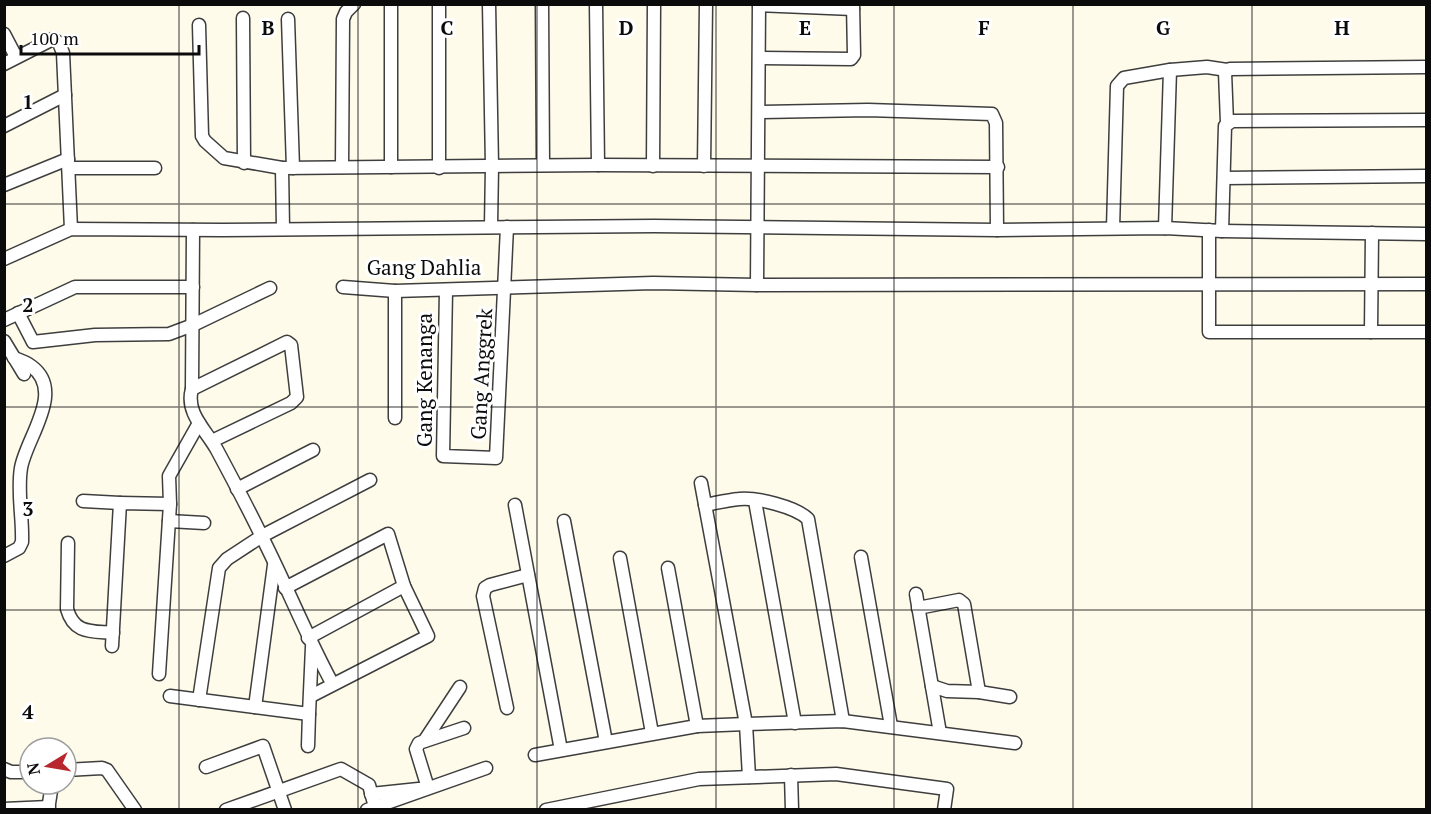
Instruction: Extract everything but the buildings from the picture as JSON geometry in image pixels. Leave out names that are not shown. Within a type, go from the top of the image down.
[{"type":"street","points":[[342,167],[343,19],[354,4]]},
{"type":"street","points":[[391,4],[392,167]]},
{"type":"street","points":[[439,4],[439,168]]},
{"type":"street","points":[[489,4],[491,226]]},
{"type":"street","points":[[542,4],[543,165]]},
{"type":"street","points":[[596,4],[598,165]]},
{"type":"street","points":[[653,166],[654,4]]},
{"type":"street","points":[[704,166],[706,4]]},
{"type":"street","points":[[757,285],[759,5],[853,7],[854,55],[851,58],[760,58]]},
{"type":"street","points":[[243,18],[244,163]]},
{"type":"street","points":[[283,229],[287,168],[288,19]]},
{"type":"street","points":[[199,25],[202,136],[217,154],[244,163],[287,168],[543,165],[998,167]]},
{"type":"street","points":[[4,34],[16,57]]},
{"type":"street","points":[[4,64],[53,39],[59,43],[63,53],[71,229]]},
{"type":"street","points":[[1113,228],[1117,86],[1124,78],[1170,70],[1207,67],[1227,70],[1426,67]]},
{"type":"street","points":[[1165,228],[1170,70]]},
{"type":"street","points":[[1227,70],[1225,72],[1227,123],[1225,126],[1224,178],[1209,284],[1209,332],[1426,332]]},
{"type":"street","points":[[4,126],[65,95]]},
{"type":"street","points":[[759,112],[868,110],[986,112],[992,114],[996,123],[998,167],[997,230]]},
{"type":"street","points":[[1227,123],[1232,121],[1426,120]]},
{"type":"street","points":[[4,185],[69,164],[155,168]]},
{"type":"street","points":[[1224,178],[1426,176]]},
{"type":"street","points":[[4,259],[71,229],[256,230],[491,226],[997,230],[1165,228],[1426,234]]},
{"type":"street","name":"Gang Anggrek","points":[[493,458],[497,456],[507,226]]},
{"type":"street","points":[[193,230],[194,287],[190,406],[212,441],[262,536],[310,642],[332,684]]},
{"type":"street","points":[[1371,332],[1372,233]]},
{"type":"street","name":"Gang Dahlia","points":[[343,287],[395,291],[446,291],[653,283],[757,285],[1426,284]]},
{"type":"street","points":[[4,320],[75,287],[194,287]]},
{"type":"street","points":[[18,313],[33,342],[95,335],[169,334],[270,288]]},
{"type":"street","points":[[395,291],[395,418]]},
{"type":"street","name":"Gang Kenanga","points":[[446,291],[443,456],[493,458]]},
{"type":"street","points":[[4,341],[24,374]]},
{"type":"street","points":[[192,389],[287,342],[291,345],[297,397],[291,403],[212,441]]},
{"type":"street","points":[[4,556],[19,548],[22,542],[21,469],[27,448],[44,411],[46,393],[40,375],[32,366],[14,358]]},
{"type":"street","points":[[159,674],[170,504],[169,476],[199,423]]},
{"type":"street","points":[[237,489],[313,450]]},
{"type":"street","points":[[199,700],[219,568],[227,559],[262,536],[370,480]]},
{"type":"street","points":[[701,483],[746,724],[749,777]]},
{"type":"street","points":[[705,505],[742,499],[781,505],[803,514],[808,519],[843,722]]},
{"type":"street","points":[[83,501],[170,504]]},
{"type":"street","points":[[755,501],[795,723]]},
{"type":"street","points":[[112,646],[120,503]]},
{"type":"street","points":[[515,505],[561,750]]},
{"type":"street","points":[[169,521],[204,523]]},
{"type":"street","points":[[564,521],[606,742]]},
{"type":"street","points":[[285,588],[387,534],[404,586],[428,636],[311,696]]},
{"type":"street","points":[[68,543],[67,609],[69,616],[73,623],[84,631],[113,633]]},
{"type":"street","points":[[861,557],[891,726]]},
{"type":"street","points":[[620,558],[652,733]]},
{"type":"street","points":[[255,707],[274,564]]},
{"type":"street","points":[[668,568],[697,726]]},
{"type":"street","points":[[507,708],[483,596],[485,588],[490,585],[528,576]]},
{"type":"street","points":[[310,642],[404,586]]},
{"type":"street","points":[[916,594],[940,728]]},
{"type":"street","points":[[918,608],[959,600],[964,604],[979,692]]},
{"type":"street","points":[[308,746],[311,696],[310,642]]},
{"type":"street","points":[[932,686],[947,691],[979,692],[1010,697]]},
{"type":"street","points":[[425,740],[460,687]]},
{"type":"street","points":[[940,728],[947,691]]},
{"type":"street","points":[[170,696],[309,714]]},
{"type":"street","points":[[535,755],[697,726],[746,724],[843,722],[940,728],[1015,743]]},
{"type":"street","points":[[428,788],[416,749],[419,742],[464,728]]},
{"type":"street","points":[[206,767],[263,746],[285,810]]},
{"type":"street","points":[[78,769],[102,768],[107,770],[135,810]]},
{"type":"street","points":[[226,810],[341,769],[369,785],[371,808],[486,768]]},
{"type":"street","points":[[548,809],[699,779],[836,774],[947,789],[944,810]]},
{"type":"street","points":[[790,775],[792,810]]},
{"type":"street","points":[[371,794],[428,788]]},
{"type":"street","points":[[4,809],[48,808]]}]
